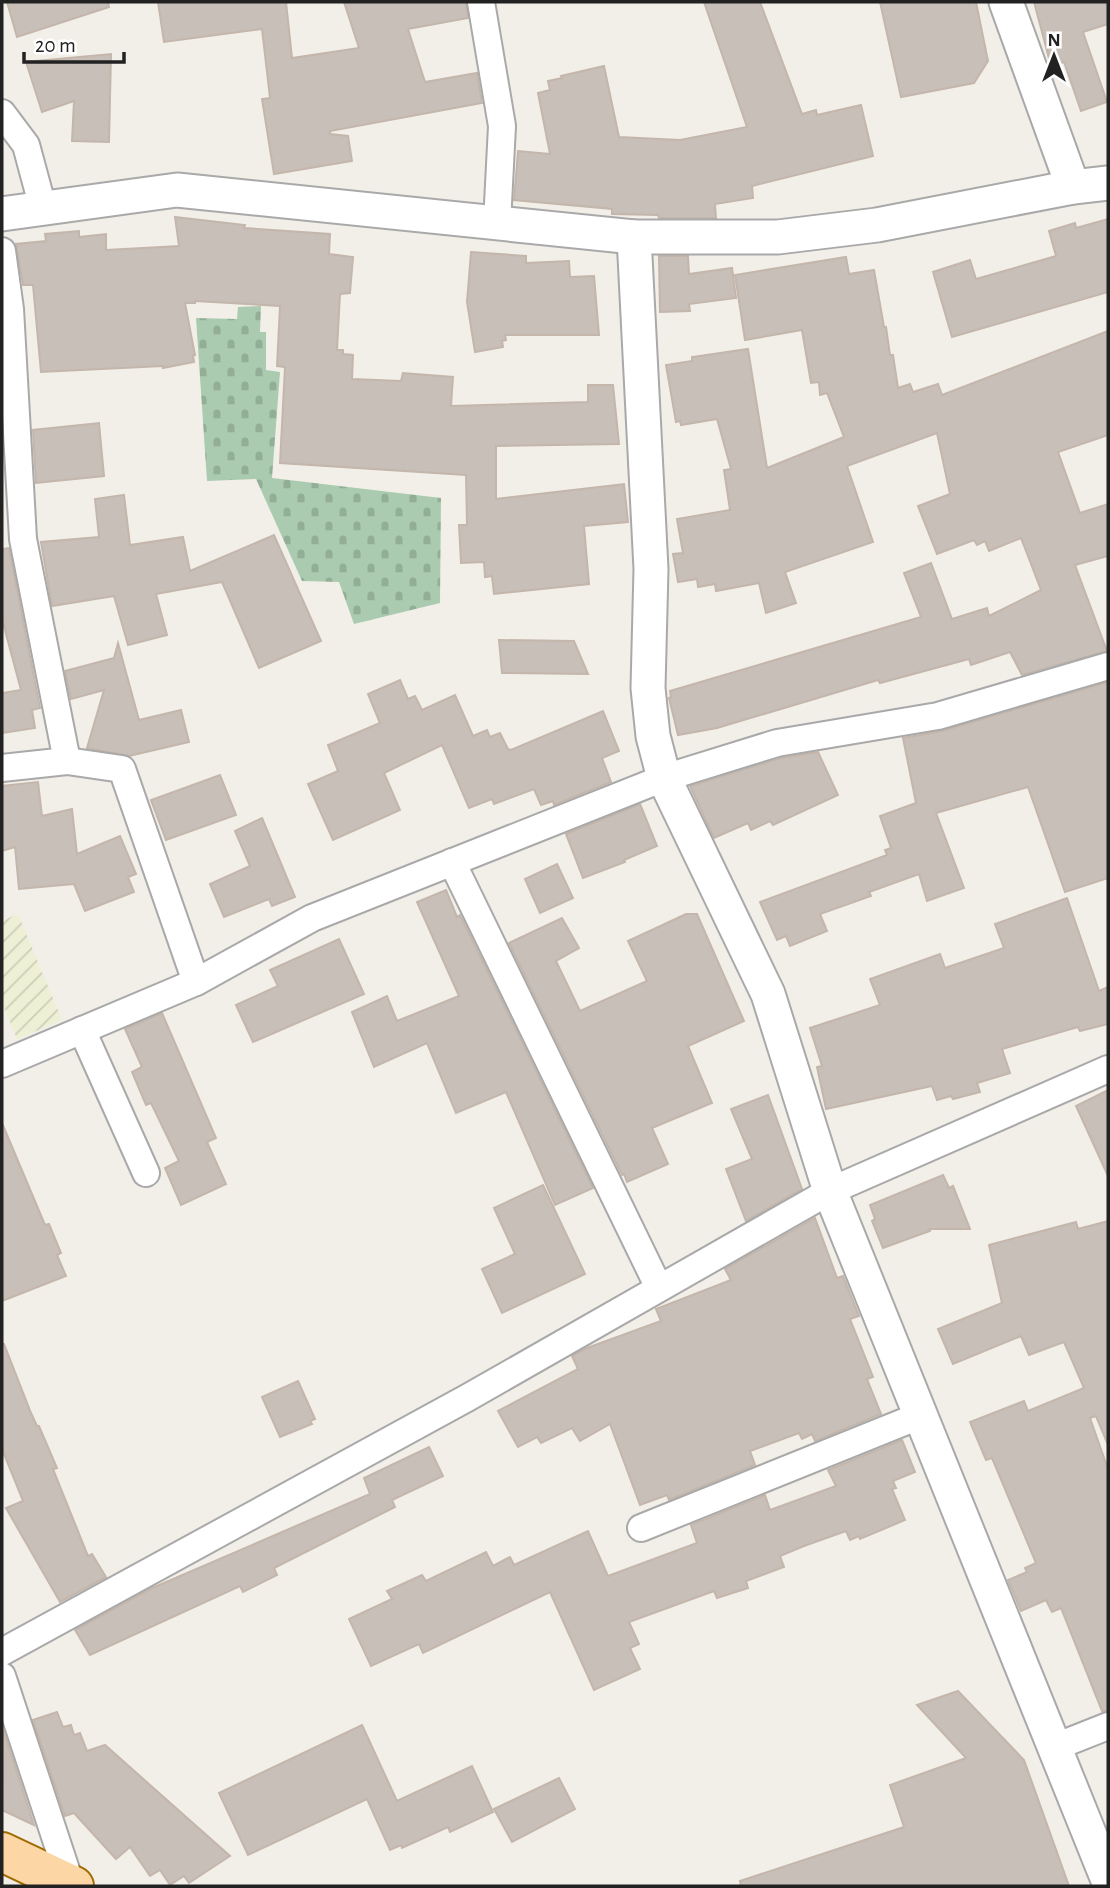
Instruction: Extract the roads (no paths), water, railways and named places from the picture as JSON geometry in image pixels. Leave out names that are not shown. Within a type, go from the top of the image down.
[{"type":"main road","points":[[2,1852],[72,1886]]},
{"type":"street","points":[[481,2],[502,127],[497,223]]},
{"type":"street","points":[[1006,2],[1073,187]]},
{"type":"street","points":[[2,113],[26,145],[43,208]]},
{"type":"street","points":[[2,214],[177,190],[634,237],[778,237],[877,225],[1073,187],[1108,183]]},
{"type":"street","points":[[634,237],[652,569],[648,688],[653,736],[664,778],[768,994],[830,1191],[1108,1881]]},
{"type":"street","points":[[2,251],[10,309],[23,539],[67,761]]},
{"type":"street","points":[[2,1064],[196,982],[312,918],[664,778],[777,743],[937,716],[1108,666]]},
{"type":"street","points":[[2,768],[67,761],[122,769],[196,982]]},
{"type":"street","points":[[452,862],[659,1288]]},
{"type":"street","points":[[82,1030],[146,1173]]},
{"type":"street","points":[[2,1652],[455,1405],[830,1191],[1108,1069]]},
{"type":"street","points":[[641,1528],[919,1416]]},
{"type":"street","points":[[2,1676],[72,1886]]},
{"type":"street","points":[[1055,1747],[1108,1727]]}]
